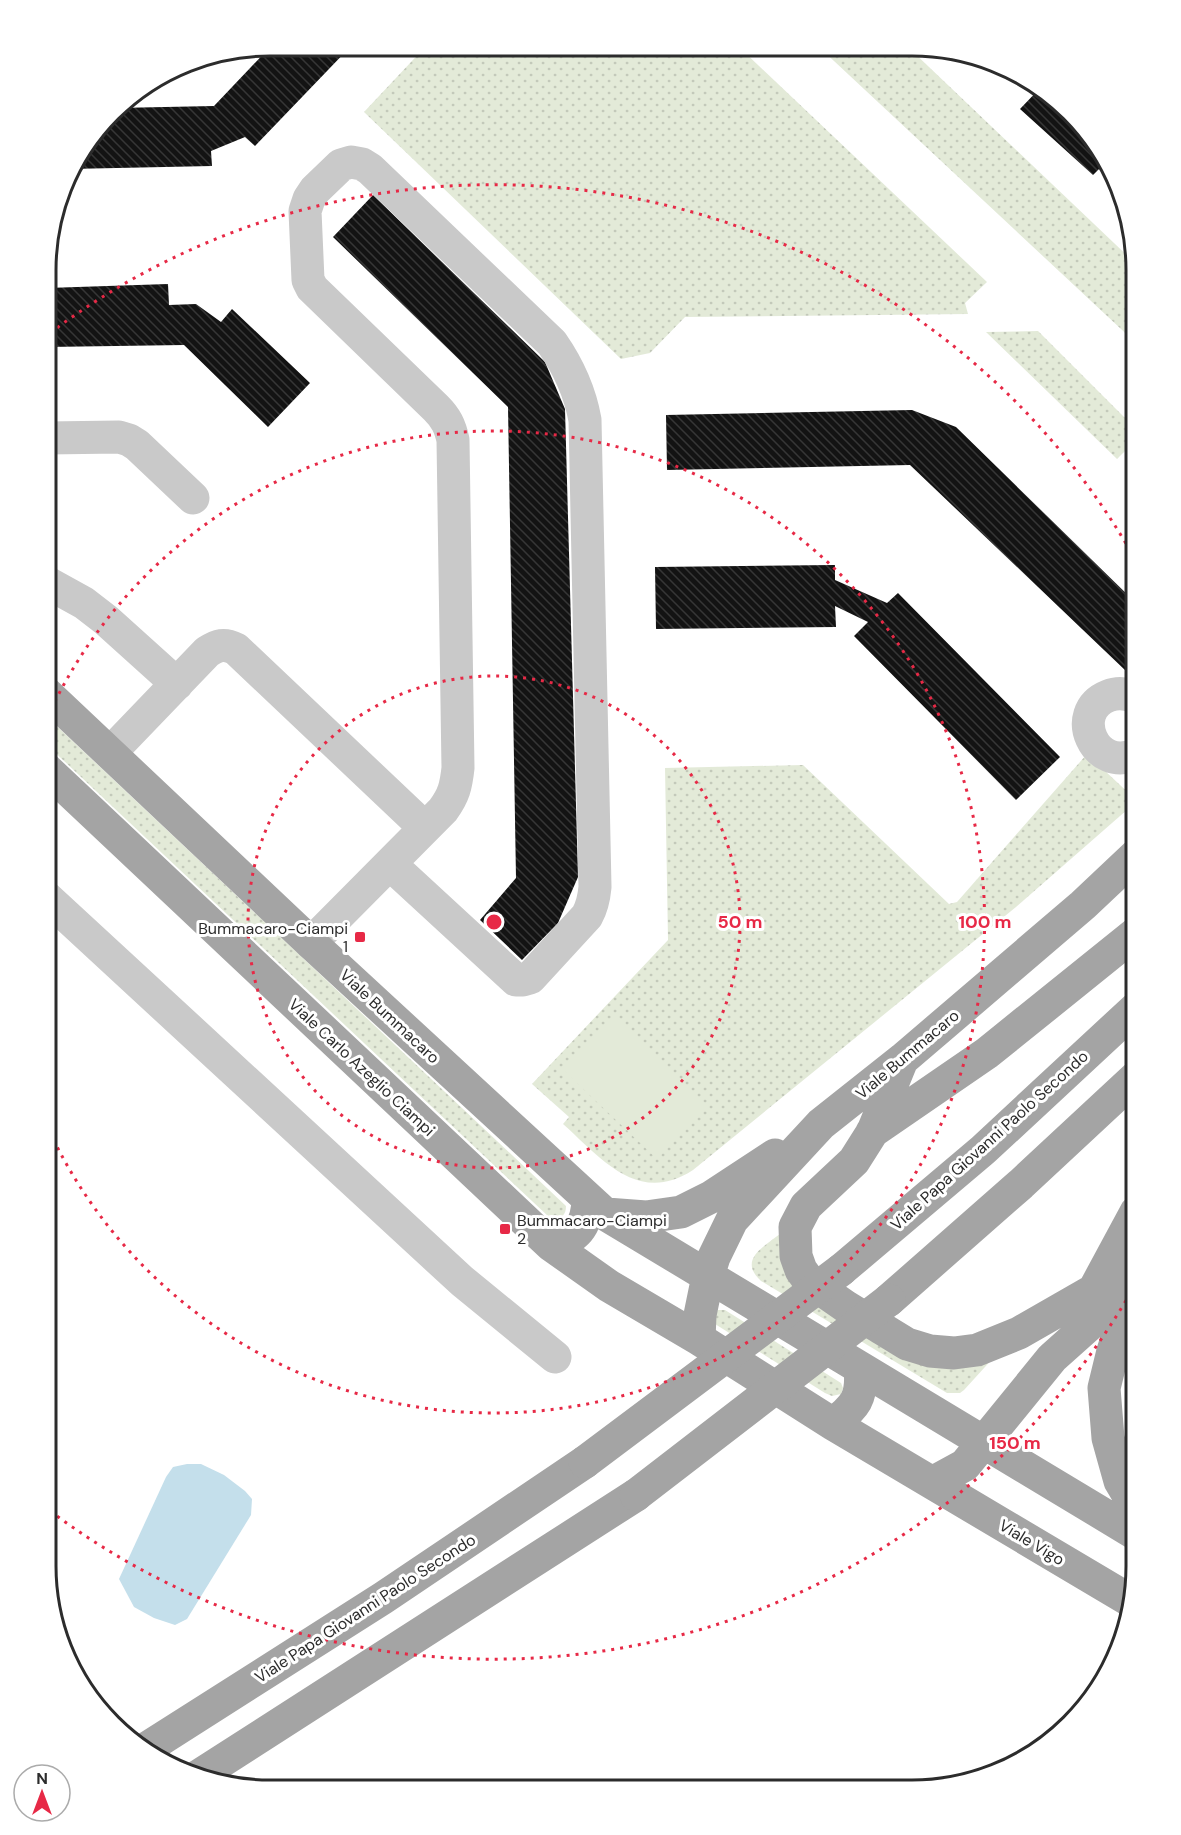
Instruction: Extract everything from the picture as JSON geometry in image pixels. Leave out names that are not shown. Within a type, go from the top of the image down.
[{"type":"main road","name":"Viale Bummacaro","points":[[56,702],[596,1207],[711,1267],[860,1369],[1126,1528]]},
{"type":"main road","name":"Viale Carlo Azeglio Ciampi","points":[[56,778],[551,1245],[609,1286],[699,1339],[833,1424]]},
{"type":"main road","name":"Viale Bummacaro","points":[[699,1339],[700,1315],[711,1267],[732,1220],[821,1124],[903,1059],[1083,905],[1126,864]]},
{"type":"main road","points":[[711,1267],[822,1167],[987,1053],[1126,941]]},
{"type":"main road","name":"Viale Papa Giovanni Paolo Secondo","points":[[153,1744],[373,1605],[585,1462],[840,1270],[983,1150],[1126,1017]]},
{"type":"main road","points":[[903,1059],[873,1131],[854,1161],[806,1206],[795,1227],[796,1256],[801,1270],[809,1281],[908,1344],[930,1351],[954,1353],[977,1350],[1019,1333],[1094,1290],[1126,1281]]},
{"type":"main road","points":[[208,1770],[636,1495],[889,1300],[1021,1184],[1126,1086]]},
{"type":"main road","points":[[551,1245],[569,1239],[583,1225],[588,1213],[596,1207],[646,1217],[681,1212],[711,1197],[821,1124]]},
{"type":"main road","points":[[1033,1324],[1126,1223]]},
{"type":"main road","points":[[932,1483],[965,1465],[1052,1358],[1094,1290],[1126,1231]]},
{"type":"main road","points":[[1052,1358],[1126,1287]]},
{"type":"main road","points":[[1126,1308],[1104,1388],[1108,1438],[1120,1481],[1126,1491]]},
{"type":"main road","points":[[833,1424],[849,1412],[858,1399],[861,1384],[860,1369]]},
{"type":"main road","name":"Viale Vigo","points":[[833,1424],[1123,1596]]},
{"type":"street","points":[[311,943],[443,810],[452,799],[458,768],[451,428],[445,417],[312,288],[308,280],[306,211],[309,199],[341,165],[351,162],[362,164],[370,169],[552,343],[561,356],[577,390],[585,420],[594,875],[594,898],[591,908],[587,916],[530,978],[516,980],[390,864]]},
{"type":"street","points":[[56,438],[119,437],[129,440],[193,498]]},
{"type":"street","points":[[56,588],[84,603],[106,620],[177,684]]},
{"type":"street","points":[[110,753],[207,652],[218,645],[228,645],[236,649],[425,828]]},
{"type":"street","points":[[1126,694],[1113,694],[1103,698],[1095,705],[1088,724],[1089,735],[1101,752],[1111,757],[1126,757]]},
{"type":"street","points":[[56,906],[462,1281],[555,1357]]},
{"type":"green space","points":[[417,56],[749,56],[987,282],[965,303],[968,314],[685,317],[650,353],[621,359],[364,112]]},
{"type":"green space","points":[[829,56],[917,56],[1125,253],[1126,334]]},
{"type":"green space","points":[[1038,331],[1126,419],[1126,450],[1117,459],[986,332]]},
{"type":"green space","points":[[56,725],[566,1206],[566,1210],[559,1218],[549,1217],[56,753]]},
{"type":"green space","points":[[1087,754],[1126,791],[1126,811],[1016,907],[693,1170],[673,1180],[655,1183],[638,1180],[606,1163],[563,1124],[569,1117],[532,1084],[668,940],[665,768],[803,765],[949,904],[957,902]]},
{"type":"green space","points":[[613,1016],[708,1106],[657,1159],[562,1069]]},
{"type":"green space","points":[[780,1234],[907,1355],[995,1356],[964,1390],[960,1393],[947,1393],[761,1281],[752,1267],[752,1260],[760,1249]]},
{"type":"green space","points":[[725,1310],[841,1383],[843,1388],[841,1394],[832,1396],[825,1393],[715,1324],[715,1312]]},
{"type":"water","points":[[201,1464],[224,1475],[245,1491],[252,1499],[251,1515],[187,1619],[175,1625],[154,1618],[134,1607],[119,1579],[166,1477],[173,1467]]},
{"type":"building","points":[[262,56],[341,56],[255,146],[245,137],[211,151],[212,166],[81,169],[100,139],[130,108],[214,106]]},
{"type":"building","points":[[1034,95],[1042,100],[1072,128],[1100,168],[1093,175],[1020,109]]},
{"type":"building","points":[[373,195],[545,362],[565,409],[578,877],[558,923],[522,960],[480,920],[516,878],[508,407],[333,237]]},
{"type":"building","points":[[168,284],[169,305],[196,304],[221,322],[232,309],[310,383],[268,427],[184,345],[56,347],[56,288]]},
{"type":"building","points":[[912,410],[956,427],[1126,593],[1126,671],[910,465],[667,470],[666,415]]},
{"type":"building","points":[[835,565],[835,580],[887,603],[898,593],[1060,757],[1016,800],[854,636],[868,622],[835,606],[836,627],[656,629],[655,567]]},
{"type":"place","name":"Bummacaro-Ciampi 1","points":[[360,937]]},
{"type":"place","name":"Bummacaro-Ciampi 2","points":[[505,1229]]}]
